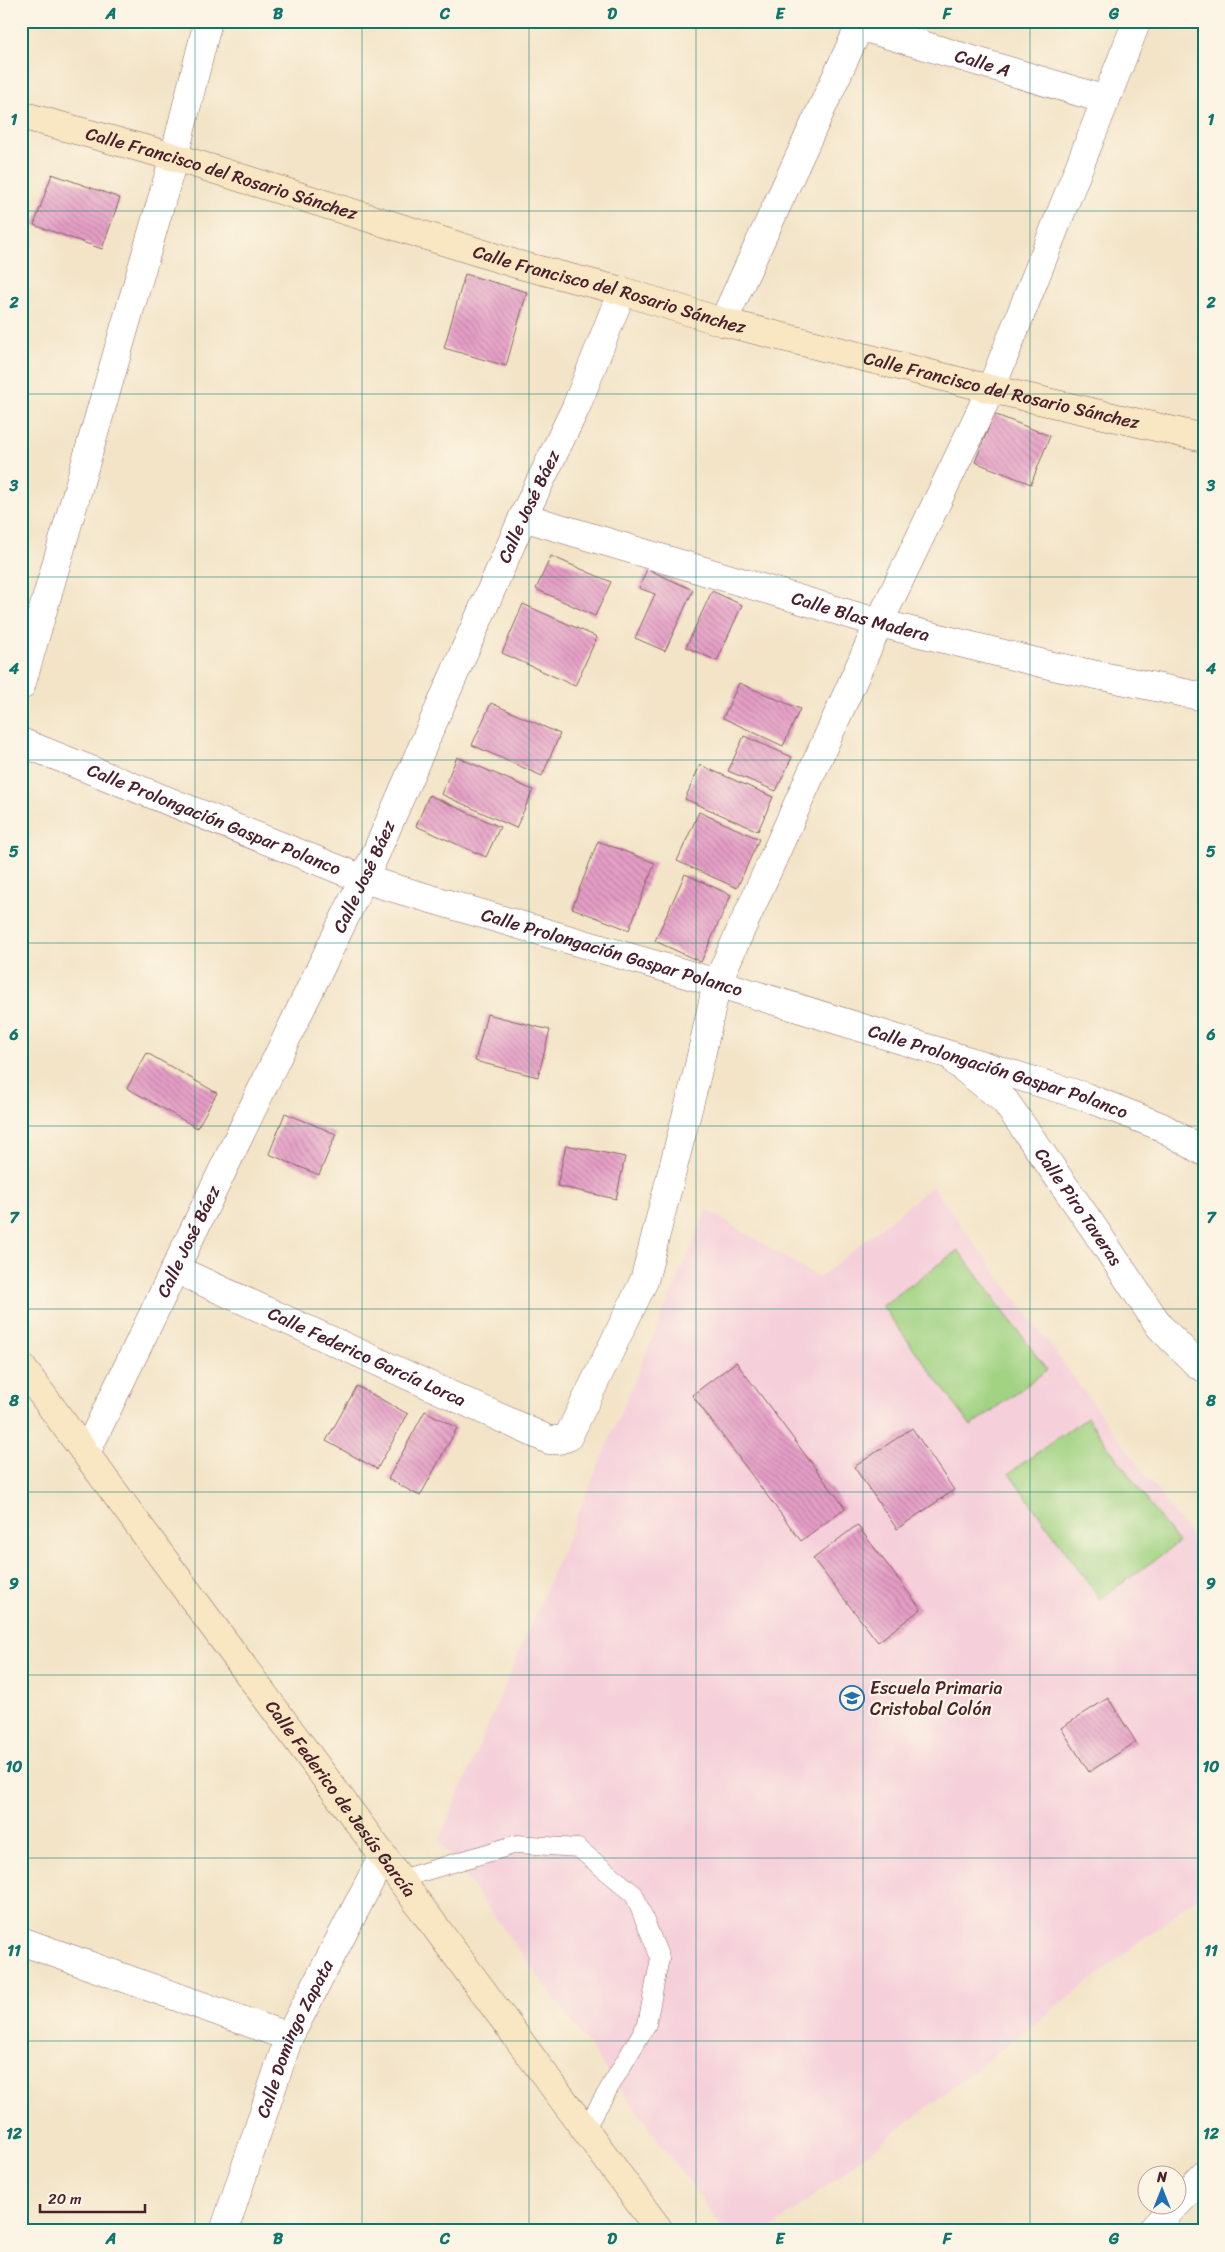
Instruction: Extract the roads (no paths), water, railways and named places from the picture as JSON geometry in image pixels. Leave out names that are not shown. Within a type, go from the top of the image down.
[{"type":"street","points":[[21,686],[174,157],[208,21]]},
{"type":"street","points":[[717,983],[879,624],[991,389],[1137,21]]},
{"type":"street","points":[[723,322],[861,24]]},
{"type":"street","name":"Calle A","points":[[861,24],[1106,100]]},
{"type":"street","name":"Calle Francisco del Rosario Sánchez","points":[[21,114],[174,157],[516,264],[622,291],[723,322],[991,389],[1204,438]]},
{"type":"street","name":"Calle José Báez","points":[[86,1453],[363,879],[523,517],[576,407],[622,291]]},
{"type":"street","name":"Calle Blas Madera","points":[[523,517],[879,624],[1053,666],[1204,697]]},
{"type":"street","name":"Calle Prolongación Gaspar Polanco","points":[[21,742],[363,879],[717,983],[1086,1097],[1162,1127],[1203,1146]]},
{"type":"street","name":"Calle Federico García Lorca","points":[[175,1269],[549,1440],[559,1440],[568,1437],[644,1281],[697,1074],[717,983]]},
{"type":"street","name":"Calle Piro Taveras","points":[[946,1054],[1005,1101],[1160,1326],[1199,1366],[1204,1367]]},
{"type":"street","name":"Calle Federico de Jesús García","points":[[21,1366],[660,2231]]},
{"type":"street","name":"Calle Domingo Zapata","points":[[224,2231],[289,2037],[384,1856]]},
{"type":"street","points":[[21,1941],[289,2037]]},
{"type":"street","points":[[1188,2193],[1204,2176]]},
{"type":"street","points":[[1151,2231],[1167,2214]]},
{"type":"lane","points":[[400,1879],[517,1844],[578,1848],[634,1894],[660,1958],[647,2024],[585,2129]]},
{"type":"place","name":"Escuela Primaria Cristobal Colón","points":[[852,1698]]}]
